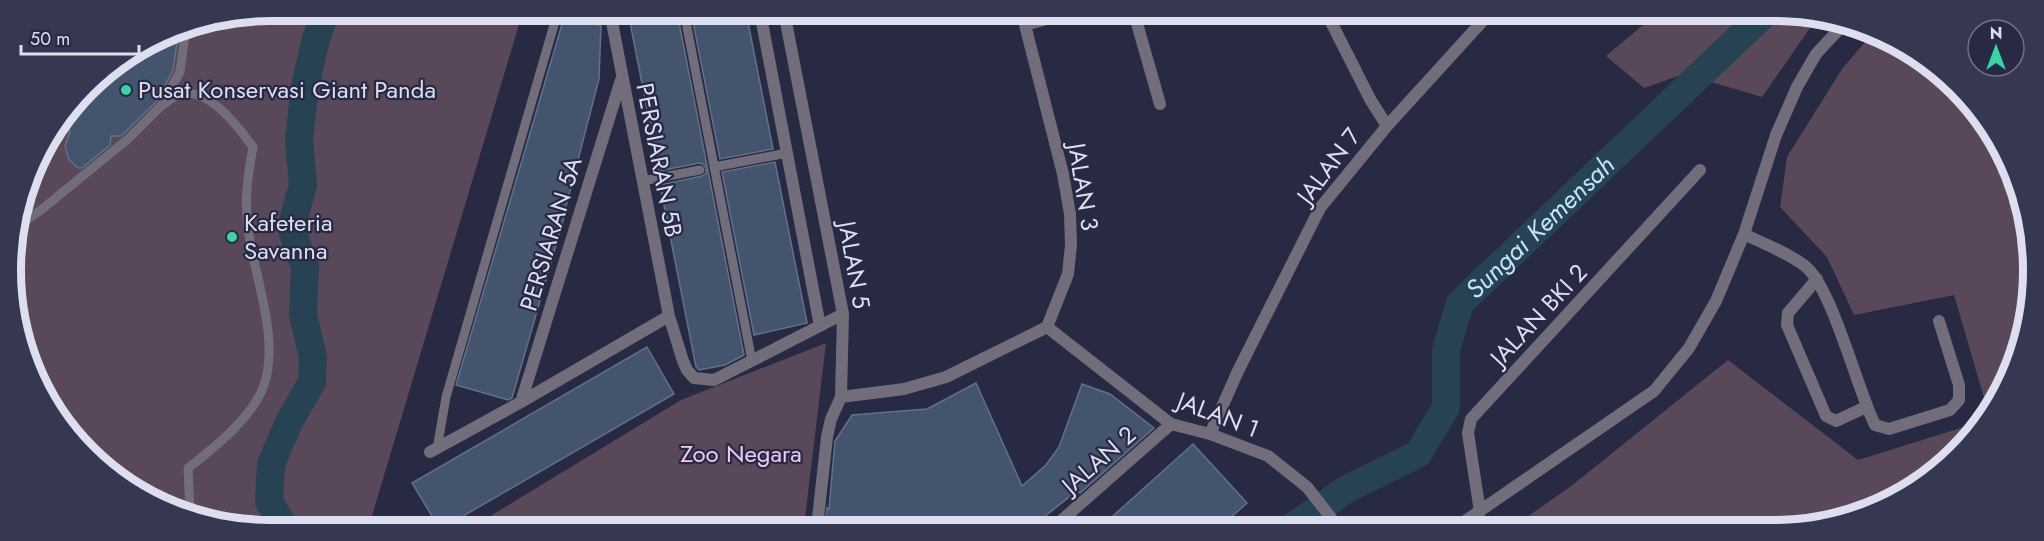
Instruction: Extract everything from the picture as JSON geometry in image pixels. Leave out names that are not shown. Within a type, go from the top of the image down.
[{"type":"street","name":"PERSIARAN 5B","points":[[612,21],[669,316]]},
{"type":"street","name":"JALAN 5","points":[[762,21],[820,326]]},
{"type":"street","name":"JALAN 5","points":[[786,21],[843,314],[841,397],[831,419],[827,437],[818,520]]},
{"type":"street","name":"JALAN 3","points":[[1025,21],[1063,174],[1070,214],[1071,245],[1068,274],[1047,327]]},
{"type":"street","points":[[1136,21],[1160,104]]},
{"type":"street","points":[[1333,21],[1370,99],[1387,126]]},
{"type":"street","name":"JALAN 7","points":[[1210,434],[1238,371],[1320,208],[1387,126],[1483,21]]},
{"type":"street","points":[[1468,520],[1654,390],[1689,348],[1710,310],[1744,234],[1776,135],[1797,87],[1816,54],[1838,30]]},
{"type":"street","name":"PERSIARAN 5A","points":[[521,402],[622,78]]},
{"type":"street","name":"JALAN BKI 2","points":[[1480,512],[1468,433],[1472,419],[1700,170]]},
{"type":"street","points":[[1744,234],[1805,266],[1817,279],[1875,425],[1889,429],[1950,410],[1959,400],[1959,385],[1939,321]]},
{"type":"street","points":[[1817,279],[1788,313],[1787,325],[1826,416],[1836,421],[1866,407]]},
{"type":"street","points":[[434,450],[669,316],[687,370],[694,378],[714,380],[843,314]]},
{"type":"street","points":[[841,397],[904,389],[946,377],[1047,327]]},
{"type":"street","name":"JALAN 1","points":[[1047,327],[1171,424],[1210,434],[1268,456],[1306,487],[1333,520]]},
{"type":"street","name":"JALAN 2","points":[[1062,520],[1171,424]]},
{"type":"lane","points":[[434,450],[446,397],[555,21]]},
{"type":"lane","points":[[686,21],[752,361]]},
{"type":"lane","points":[[162,105],[180,72],[185,36]]},
{"type":"lane","points":[[27,220],[119,146],[162,105],[180,94],[192,94],[223,109],[253,147],[246,202],[248,230],[268,340],[269,363],[264,386],[239,423],[218,445],[188,468],[190,507]]},
{"type":"lane","points":[[714,167],[787,153]]},
{"type":"lane","points":[[642,181],[700,170]]},
{"type":"green space","points":[[520,21],[371,520],[238,518],[190,507],[146,487],[94,447],[63,409],[40,366],[26,319],[21,270],[26,222],[40,175],[63,132],[94,94],[132,63],[160,47],[190,34],[238,23]]},
{"type":"green space","points":[[1648,21],[1774,21],[1813,24],[1762,97],[1684,74],[1644,88],[1606,56]]},
{"type":"green space","points":[[1867,39],[1912,63],[1938,83],[1961,106],[1990,146],[2004,175],[2010,190],[2021,238],[2023,270],[2021,303],[2010,351],[1985,402],[1954,295],[1854,315],[1827,257],[1780,207],[1787,157],[1842,69]]},
{"type":"green space","name":"Zoo Negara","points":[[826,343],[805,520],[484,520],[681,400]]},
{"type":"green space","points":[[1728,360],[1858,460],[1968,426],[1938,458],[1898,487],[1854,507],[1806,518],[1523,520],[1570,487]]},
{"type":"green space","points":[[1306,511],[1314,520],[1296,520]]},
{"type":"building","points":[[563,21],[586,21],[601,26],[599,79],[565,214],[512,398],[508,400],[456,385]]},
{"type":"building","points":[[630,21],[679,21],[744,355],[725,365],[699,370],[696,367],[660,185],[702,176],[706,173],[706,168],[699,163],[659,171]]},
{"type":"building","points":[[693,21],[748,21],[773,149],[720,159]]},
{"type":"building","name":"Pusat Konservasi Giant Panda","points":[[178,39],[173,70],[157,101],[121,136],[111,136],[110,145],[82,168],[78,168],[69,160],[65,146],[70,131],[66,128],[83,106],[106,83],[146,54]]},
{"type":"building","points":[[775,162],[807,323],[754,335],[722,172]]},
{"type":"building","points":[[647,347],[674,394],[456,520],[434,520],[412,483]]},
{"type":"building","points":[[976,383],[1022,486],[1046,465],[1059,447],[1082,384],[1110,394],[1154,428],[1080,493],[1077,491],[1040,520],[826,520],[827,508],[829,509],[835,441],[852,415],[927,409]]},
{"type":"building","points":[[1193,444],[1247,503],[1228,520],[1117,520],[1113,516]]},
{"type":"waterway","points":[[280,520],[269,502],[271,464],[289,422],[312,382],[313,357],[303,315],[305,267],[293,234],[294,217],[303,185],[299,140],[305,86],[322,21]]},
{"type":"waterway","name":"Sungai Kemensah","points":[[1302,520],[1347,489],[1418,454],[1446,407],[1446,350],[1460,303],[1757,21]]},
{"type":"place","name":"Pusat Konservasi Giant Panda","points":[[126,90]]},
{"type":"place","name":"Kafeteria Savanna","points":[[232,237]]}]
